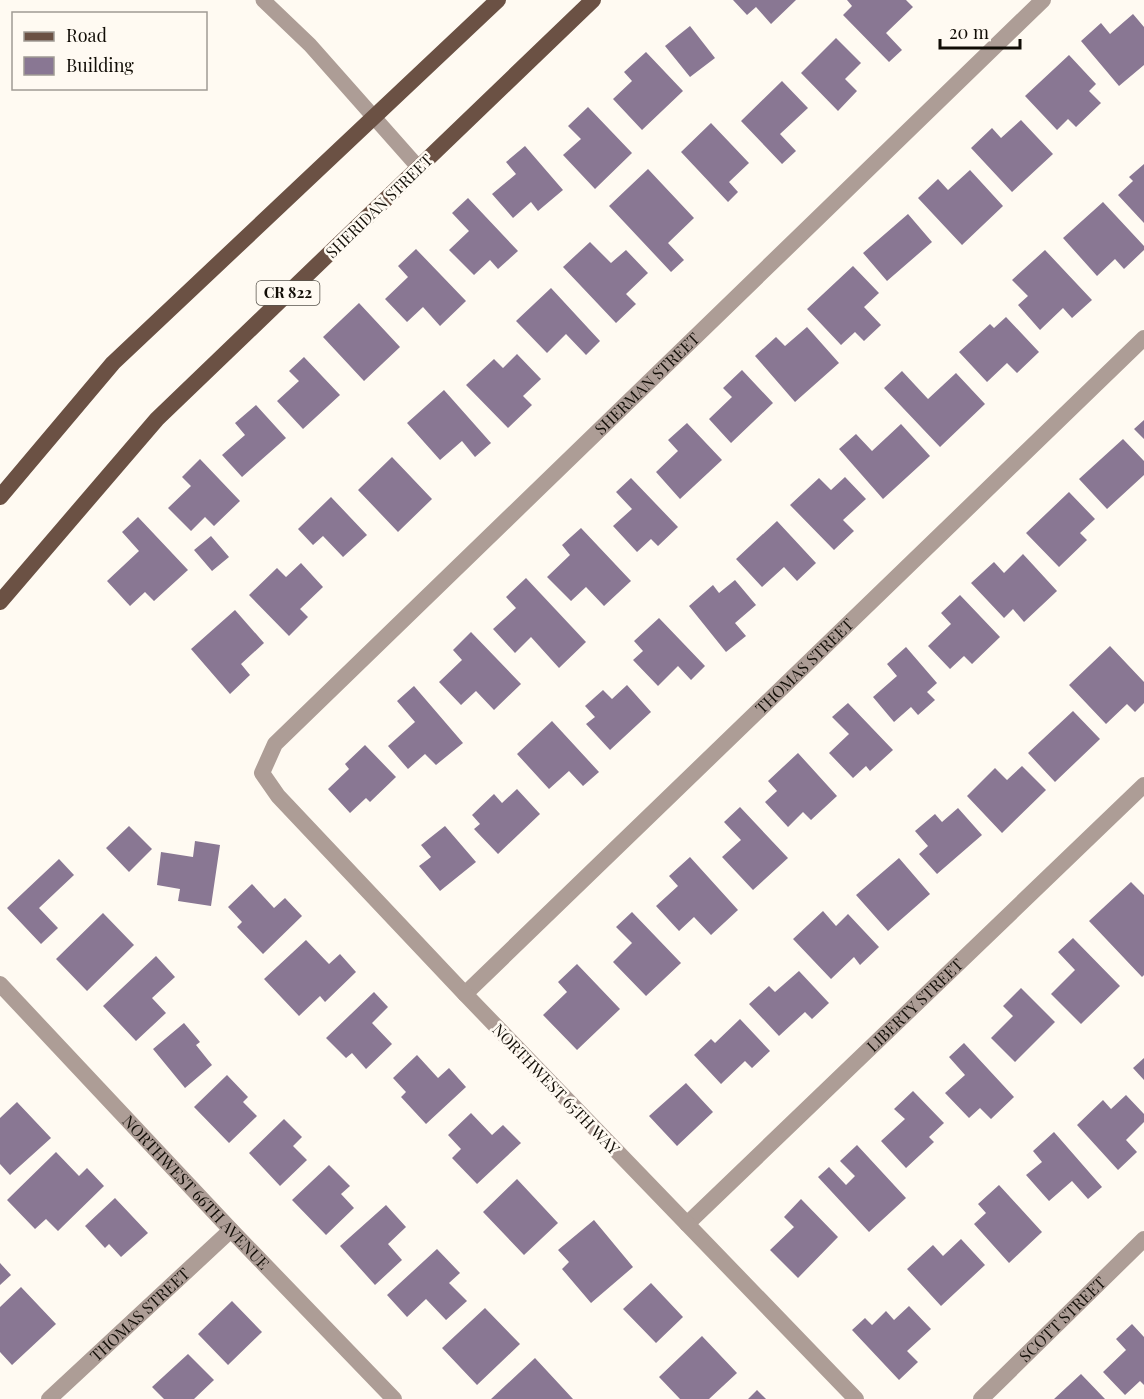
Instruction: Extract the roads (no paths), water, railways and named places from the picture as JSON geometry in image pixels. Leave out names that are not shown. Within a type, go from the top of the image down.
[{"type":"main road","points":[[0,497],[113,363],[498,0]]},
{"type":"main road","name":"SHERIDAN STREET","points":[[0,602],[157,419],[593,0]]},
{"type":"street","name":"SHERMAN STREET","points":[[262,773],[275,744],[1043,0]]},
{"type":"street","name":"THOMAS STREET","points":[[465,994],[1144,338]]},
{"type":"street","name":"NORTHWEST 65TH WAY","points":[[262,773],[278,796],[465,994],[856,1399]]},
{"type":"street","name":"LIBERTY STREET","points":[[687,1224],[1144,785]]},
{"type":"street","name":"NORTHWEST 66TH AVENUE","points":[[0,984],[231,1230],[394,1399]]},
{"type":"street","name":"THOMAS STREET","points":[[49,1399],[231,1230]]},
{"type":"street","name":"SCOTT STREET","points":[[981,1399],[1144,1239]]},
{"type":"lane","points":[[263,0],[310,45],[419,168]]}]
